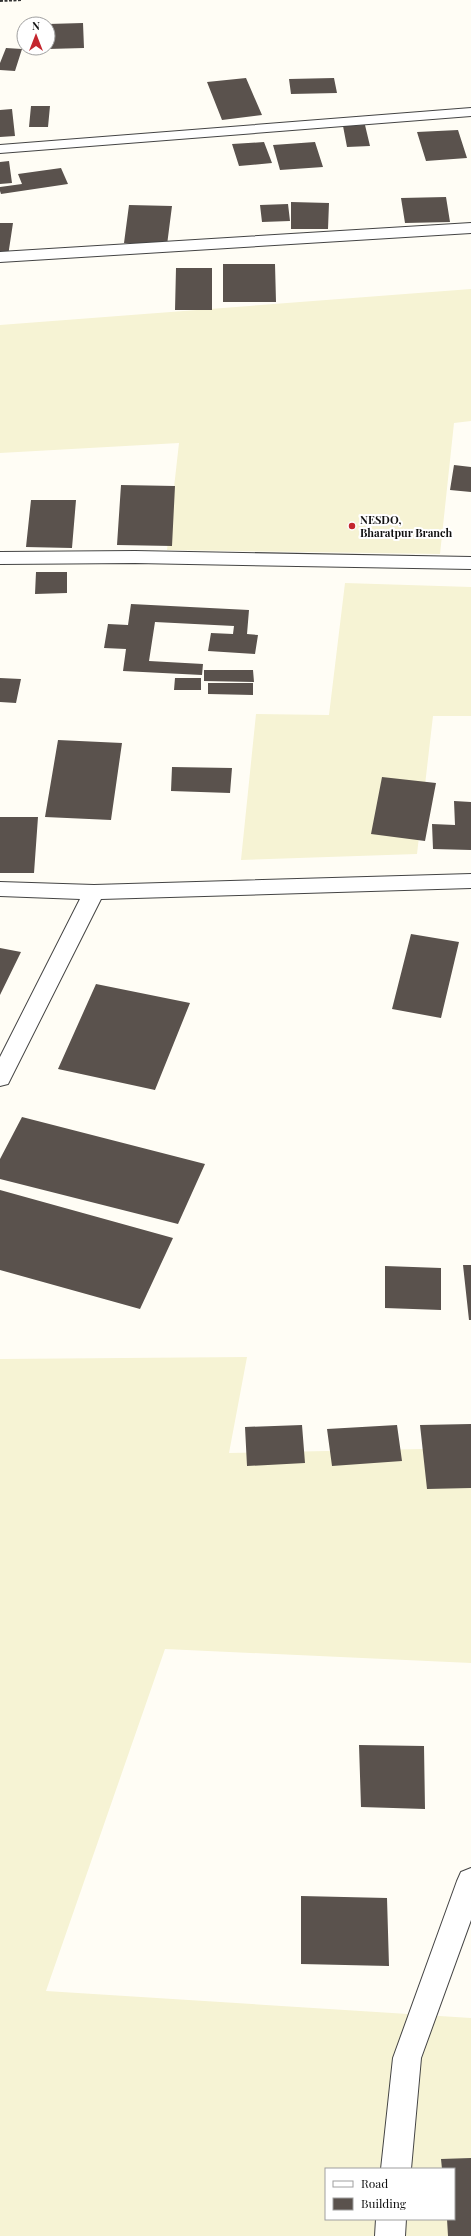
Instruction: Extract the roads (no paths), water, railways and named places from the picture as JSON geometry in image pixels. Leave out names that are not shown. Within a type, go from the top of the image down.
[{"type":"street","points":[[0,149],[471,112]]},
{"type":"street","points":[[0,257],[471,228]]},
{"type":"street","points":[[0,558],[135,557],[471,562]]},
{"type":"street","points":[[0,889],[94,892],[471,881]]},
{"type":"street","points":[[0,1078],[94,892]]},
{"type":"street","points":[[396,2168],[406,2058],[471,1881]]},
{"type":"street","points":[[390,2236],[391,2220]]},
{"type":"place","name":"NESDO, Bharatpur Branch","points":[[352,526]]}]
